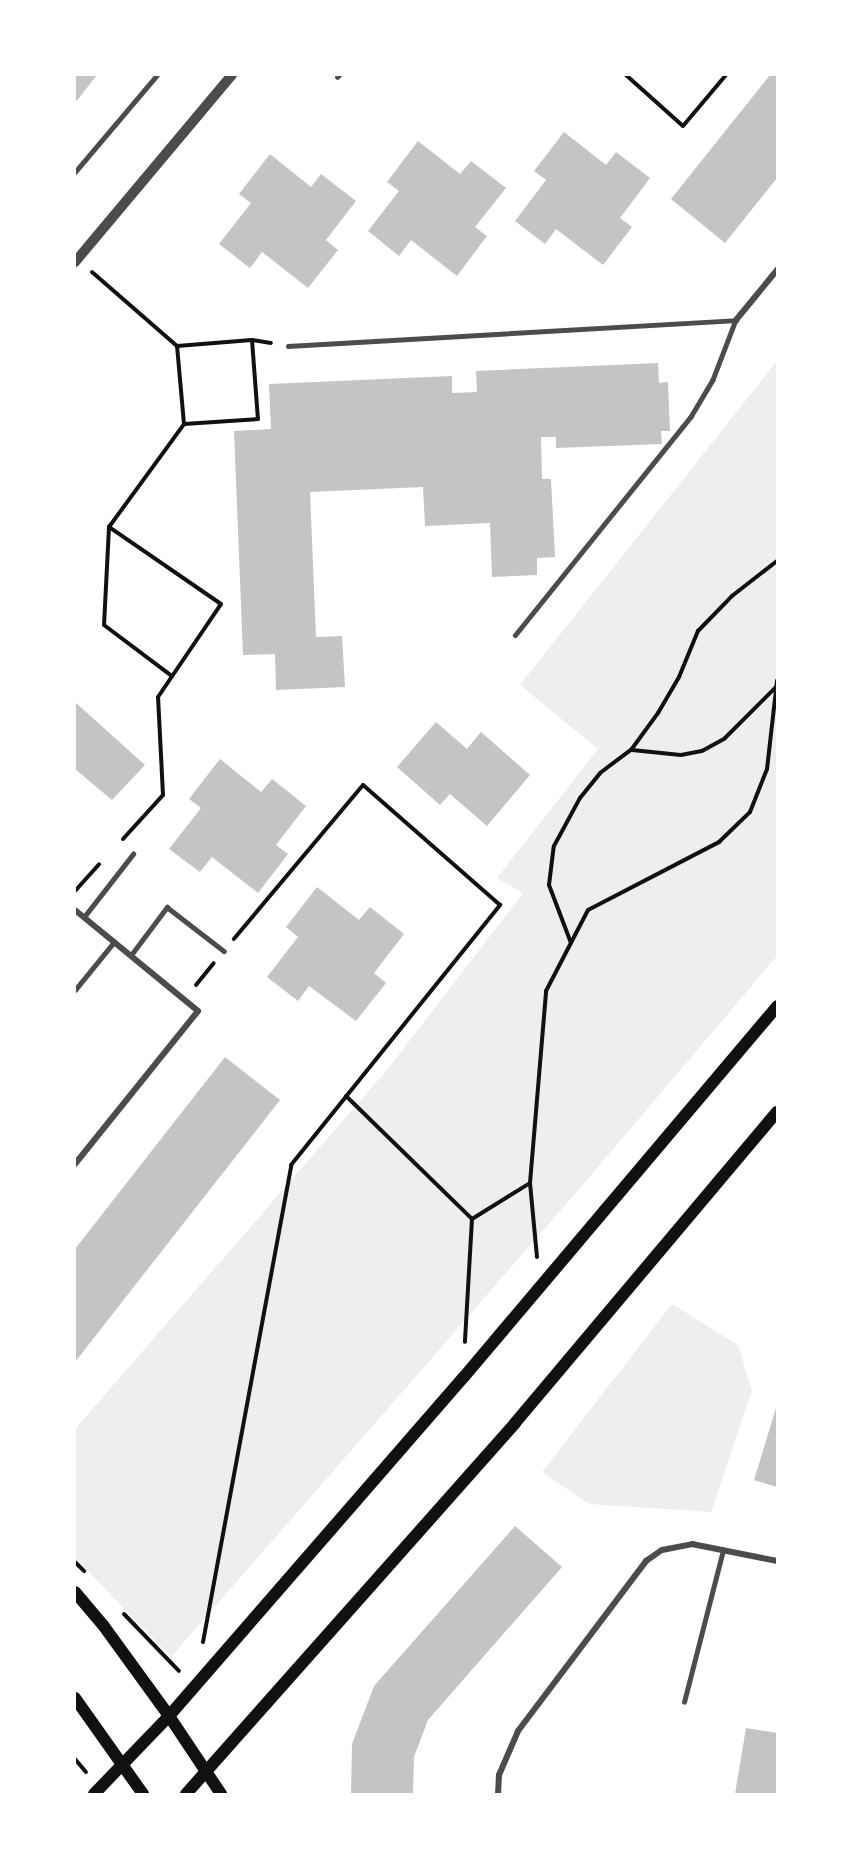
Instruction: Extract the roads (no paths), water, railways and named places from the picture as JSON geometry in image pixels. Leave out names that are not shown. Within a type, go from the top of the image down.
[{"type":"main road","points":[[94,1794],[169,1716],[462,1378],[777,1006]]},
{"type":"main road","points":[[186,1794],[515,1423],[777,1112]]},
{"type":"main road","points":[[75,1592],[103,1625],[169,1716],[221,1794]]},
{"type":"main road","points":[[75,1698],[123,1762],[143,1794]]},
{"type":"street","points":[[76,261],[232,75]]},
{"type":"street","points":[[736,320],[777,270]]},
{"type":"street","points":[[75,910],[198,1011],[75,1164]]},
{"type":"street","points":[[498,1794],[499,1775],[518,1731],[646,1561],[662,1550],[692,1544],[777,1562]]},
{"type":"lane","points":[[75,172],[157,75]]},
{"type":"lane","points":[[288,346],[736,320],[713,380],[692,417],[516,635]]},
{"type":"lane","points":[[84,917],[133,854]]},
{"type":"lane","points":[[131,956],[167,907],[224,951]]},
{"type":"lane","points":[[75,990],[114,942]]},
{"type":"lane","points":[[684,1702],[723,1550]]}]
